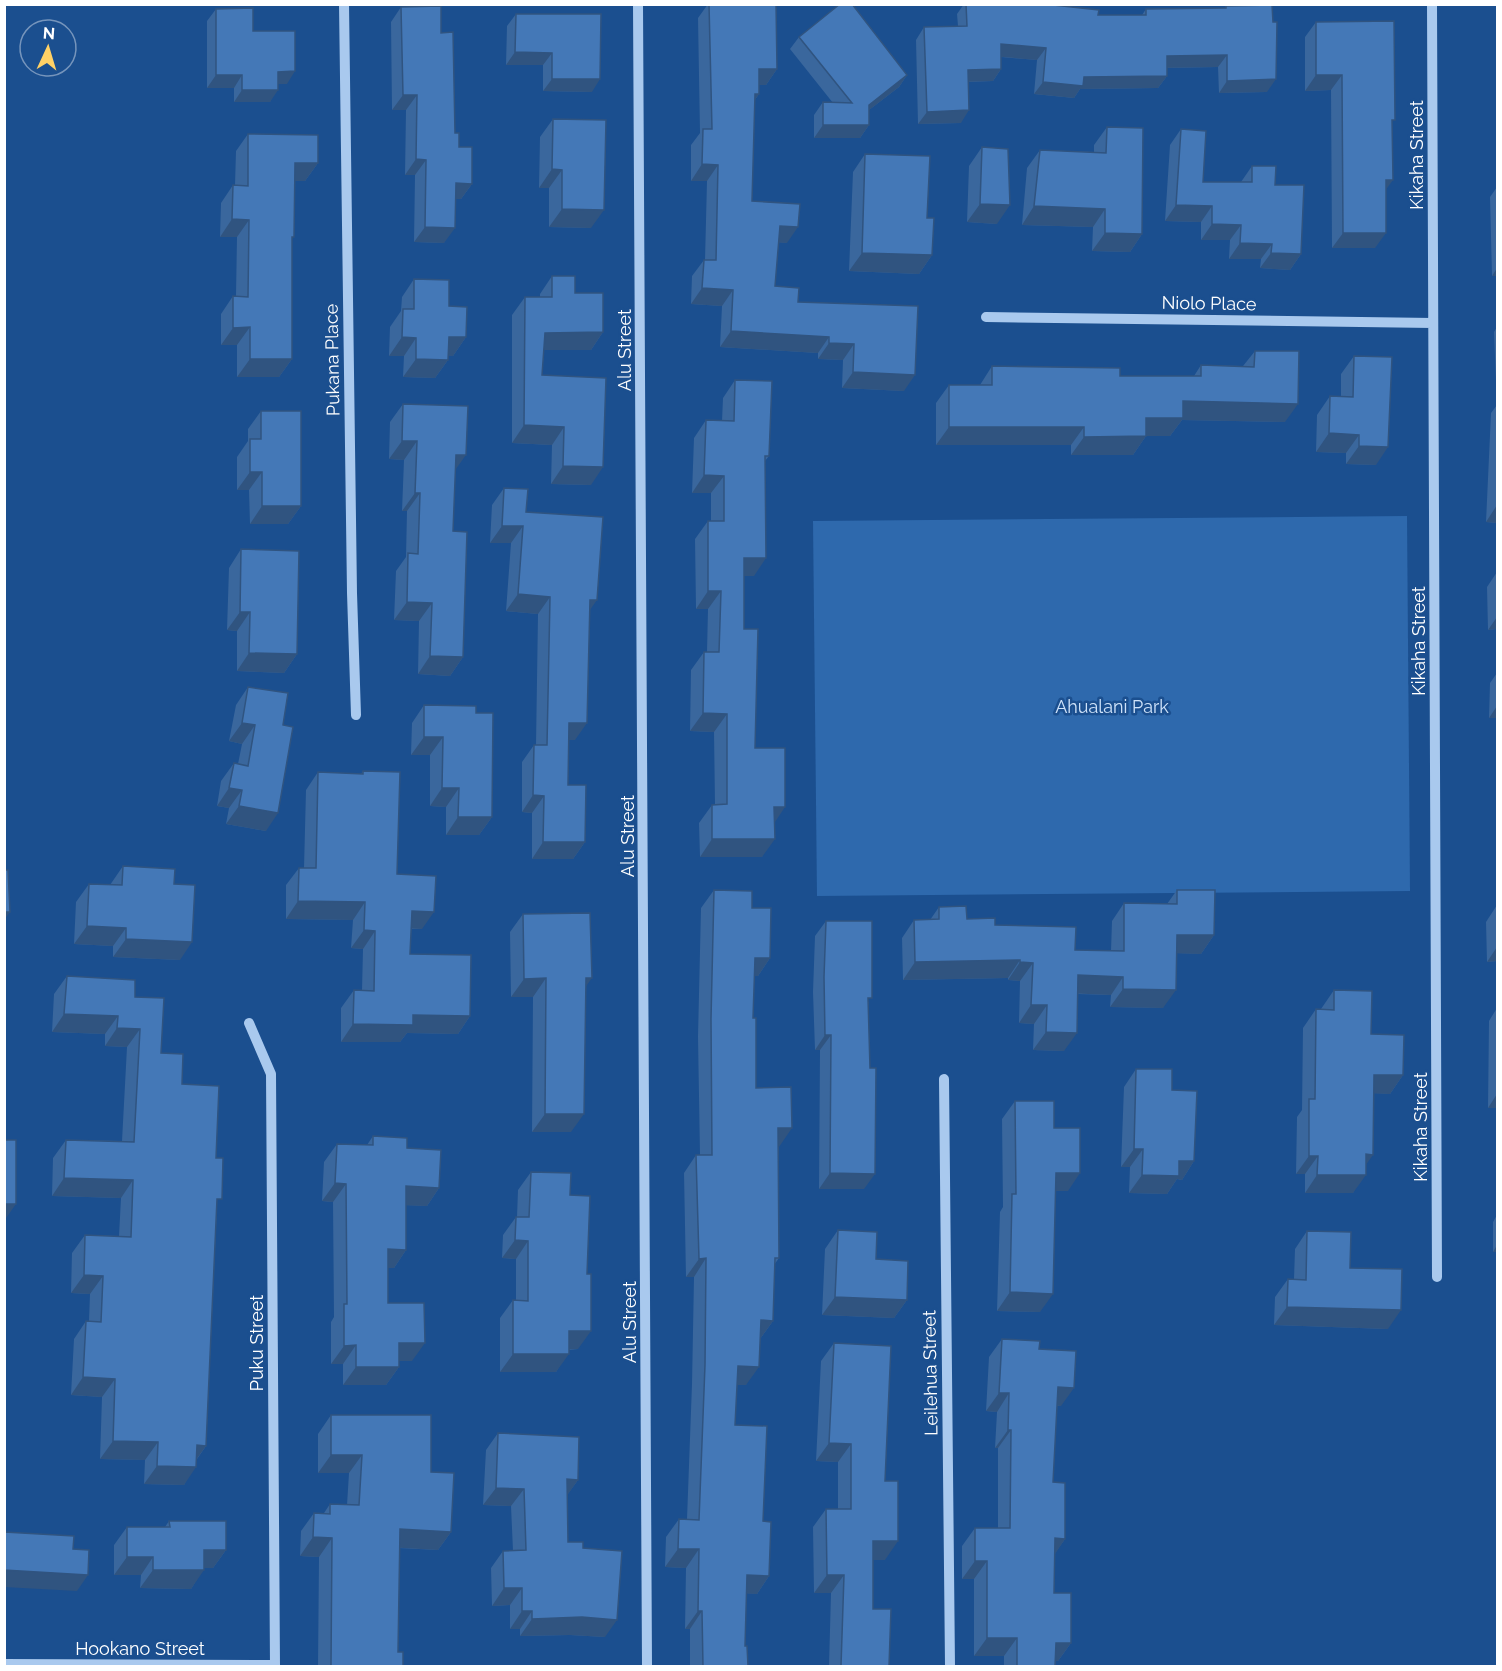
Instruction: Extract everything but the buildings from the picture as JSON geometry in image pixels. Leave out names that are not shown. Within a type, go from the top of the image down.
[{"type":"street","name":"Pukana Place","points":[[344,4],[351,593],[356,715]]},
{"type":"street","name":"Alu Street","points":[[638,4],[647,1666]]},
{"type":"street","name":"Kikaha Street","points":[[1432,4],[1437,1277]]},
{"type":"street","name":"Niolo Place","points":[[986,317],[1433,323]]},
{"type":"street","name":"Puku Street","points":[[249,1023],[271,1074],[275,1666]]},
{"type":"street","name":"Leilehua Street","points":[[944,1079],[950,1666]]},
{"type":"street","name":"Hookano Street","points":[[4,1664],[275,1666]]},
{"type":"green space","name":"Ahualani Park","points":[[1407,516],[1410,891],[817,896],[813,521]]}]
